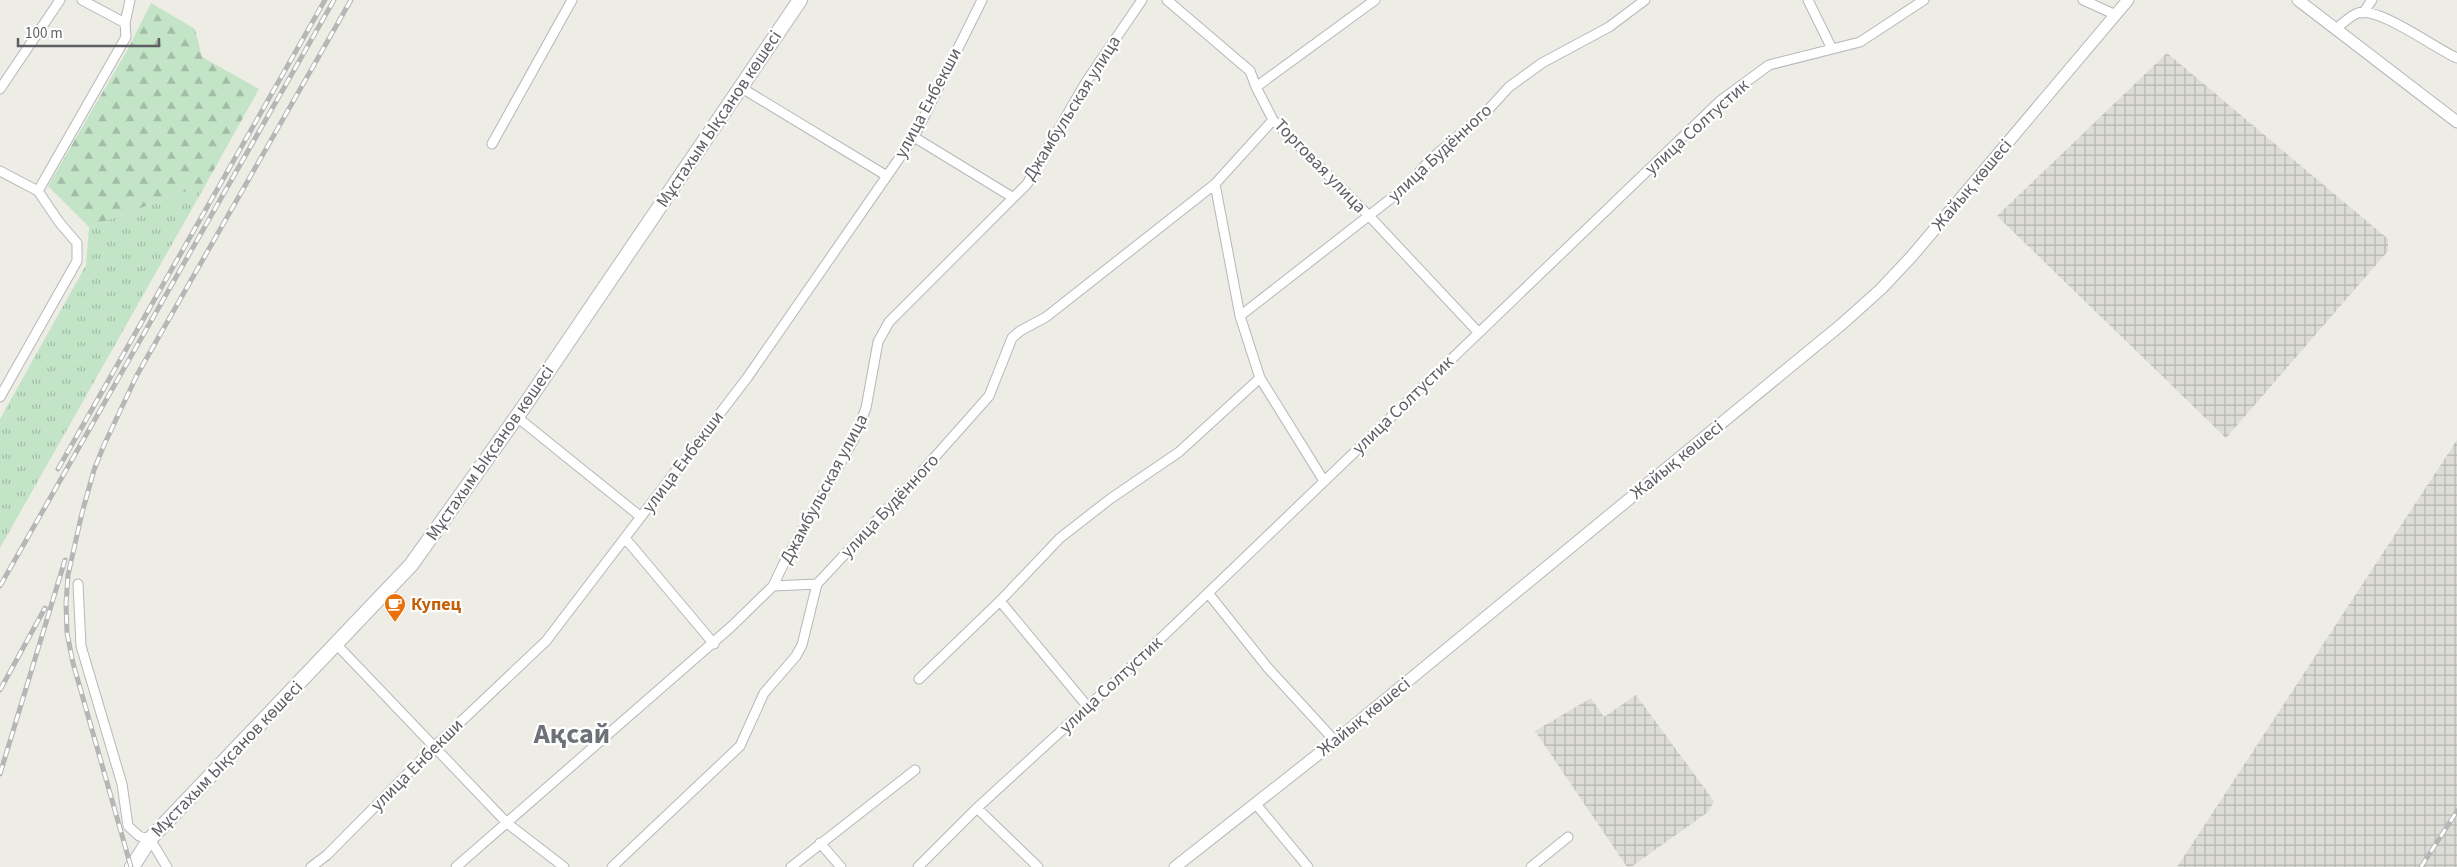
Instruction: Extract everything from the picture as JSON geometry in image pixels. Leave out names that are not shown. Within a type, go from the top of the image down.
[{"type":"main road","name":"Мұстахым Ықсанов көшесі","points":[[132,867],[150,839],[337,645],[411,565],[517,417],[800,0]]},
{"type":"street","points":[[0,89],[60,0]]},
{"type":"street","points":[[82,0],[125,23]]},
{"type":"street","points":[[38,191],[126,37],[125,23],[130,0]]},
{"type":"street","points":[[492,144],[572,0]]},
{"type":"street","name":"улица Енбекши","points":[[311,867],[327,855],[433,748],[546,641],[748,378],[914,138],[982,0]]},
{"type":"street","name":"Джамбульская улица","points":[[456,867],[714,644],[773,586],[854,439],[866,408],[878,342],[889,322],[1027,184],[1086,82],[1135,7],[1142,0]]},
{"type":"street","name":"Торговая улица","points":[[1167,0],[1250,71],[1273,120],[1369,217],[1478,332]]},
{"type":"street","points":[[1256,87],[1375,0]]},
{"type":"street","name":"улица Будённого","points":[[1240,316],[1369,217],[1406,186],[1430,160],[1487,111],[1509,87],[1542,63],[1608,27],[1645,0]]},
{"type":"street","points":[[1808,0],[1832,49]]},
{"type":"street","name":"улица Солтустик","points":[[918,867],[977,808],[1088,707],[1208,593],[1720,101],[1769,65],[1860,42],[1924,0]]},
{"type":"street","points":[[2083,0],[2116,15]]},
{"type":"street","name":"Жайық көшесі","points":[[1174,867],[1336,740],[1842,324],[1881,289],[1912,256],[2128,0]]},
{"type":"street","points":[[2298,0],[2457,122]]},
{"type":"street","points":[[2363,13],[2372,0]]},
{"type":"street","points":[[2336,29],[2358,13],[2372,13],[2397,24],[2457,58]]},
{"type":"street","points":[[740,87],[887,176]]},
{"type":"street","name":"улица Будённого","points":[[612,867],[740,746],[764,693],[796,656],[802,645],[817,584],[918,476],[988,396],[1012,338],[1020,330],[1046,317],[1215,184],[1273,120]]},
{"type":"street","points":[[914,138],[1012,197]]},
{"type":"street","points":[[0,171],[38,191],[59,222],[77,243],[77,261],[0,396]]},
{"type":"street","points":[[1215,184],[1240,316],[1260,378],[1324,481]]},
{"type":"street","points":[[919,680],[1000,601],[1060,538],[1110,498],[1179,452],[1260,378]]},
{"type":"street","points":[[517,417],[641,517]]},
{"type":"street","points":[[625,538],[714,644]]},
{"type":"street","points":[[78,584],[81,646],[105,733],[122,784],[128,826],[139,836],[150,839],[167,867]]},
{"type":"street","points":[[773,586],[817,584]]},
{"type":"street","points":[[1208,593],[1268,668],[1336,740]]},
{"type":"street","points":[[1000,601],[1088,707]]},
{"type":"street","points":[[337,645],[433,748],[507,823],[564,867]]},
{"type":"street","points":[[791,867],[914,770]]},
{"type":"street","points":[[1255,803],[1308,867]]},
{"type":"street","points":[[977,808],[1038,867]]},
{"type":"street","points":[[1531,867],[1568,837]]},
{"type":"street","points":[[820,843],[841,867]]},
{"type":"shaded area","points":[[2167,53],[2388,239],[2388,251],[2226,438],[1997,216]]},
{"type":"shaded area","points":[[2457,440],[2457,867],[2177,867]]},
{"type":"shaded area","points":[[1636,695],[1714,801],[1708,812],[1631,867],[1627,867],[1535,731],[1591,698],[1604,717]]},
{"type":"green space","points":[[151,3],[195,29],[202,57],[259,89],[206,184],[89,227],[48,186],[129,47]]},
{"type":"green space","points":[[206,184],[0,548],[0,419],[86,265],[89,227]]},
{"type":"railway","points":[[58,469],[325,0]]},
{"type":"railway","points":[[0,586],[334,0]]},
{"type":"railway","points":[[131,867],[73,663],[67,633],[66,603],[68,575],[82,513],[94,470],[137,375],[351,0]]},
{"type":"railway","points":[[0,774],[65,560]]},
{"type":"railway","points":[[0,690],[45,608]]},
{"type":"railway","points":[[2421,867],[2457,811]]},
{"type":"place","name":"Купец","points":[[395,623]]},
{"type":"district","name":"Ақсай","points":[[572,734]]}]
